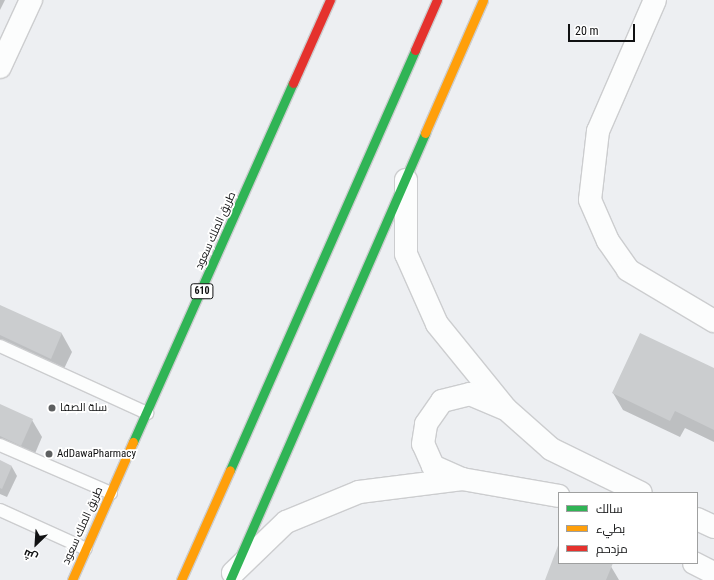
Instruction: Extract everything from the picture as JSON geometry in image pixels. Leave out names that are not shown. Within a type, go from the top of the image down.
[{"type":"main road","name":"طريق الملك سعود","points":[[72,580],[330,0]]},
{"type":"main road","points":[[181,580],[437,0]]},
{"type":"main road","points":[[231,577],[406,180],[483,0]]},
{"type":"street","points":[[0,67],[31,0]]},
{"type":"street","points":[[655,0],[598,131],[590,200],[608,241],[628,270],[714,321]]},
{"type":"street","points":[[406,180],[409,261],[437,324],[506,409],[551,449],[639,492]]},
{"type":"street","points":[[506,409],[470,394],[442,401],[426,424],[423,444],[433,466],[462,478],[558,496]]},
{"type":"street","points":[[231,577],[286,522],[359,492],[462,478]]},
{"type":"street","points":[[698,519],[714,527]]},
{"type":"street","points":[[696,564],[714,573]]},
{"type":"lane","points":[[0,346],[147,413]]},
{"type":"lane","points":[[0,444],[111,493]]},
{"type":"lane","points":[[0,510],[86,549]]},
{"type":"building","points":[[0,305],[62,333],[51,359],[0,335]]},
{"type":"building","points":[[640,333],[714,368],[714,430],[675,411],[670,421],[612,393]]},
{"type":"building","points":[[0,404],[33,419],[21,446],[0,436]]},
{"type":"building","points":[[0,460],[12,466],[2,489],[0,488]]},
{"type":"building","points":[[558,546],[558,564],[613,564],[606,580],[545,580]]},
{"type":"traffic: fast","points":[[230,470],[415,50]]},
{"type":"traffic: fast","points":[[133,442],[293,83]]},
{"type":"traffic: fast","points":[[230,580],[425,133]]},
{"type":"traffic: slow","points":[[425,133],[483,0]]},
{"type":"traffic: slow","points":[[72,580],[133,442]]},
{"type":"traffic: slow","points":[[181,580],[230,470]]},
{"type":"traffic: jam","points":[[293,83],[330,0]]},
{"type":"traffic: jam","points":[[415,50],[437,0]]},
{"type":"place","name":"سلة الصفا","points":[[52,408]]},
{"type":"place","name":"AdDawaPharmacy","points":[[49,454]]}]
